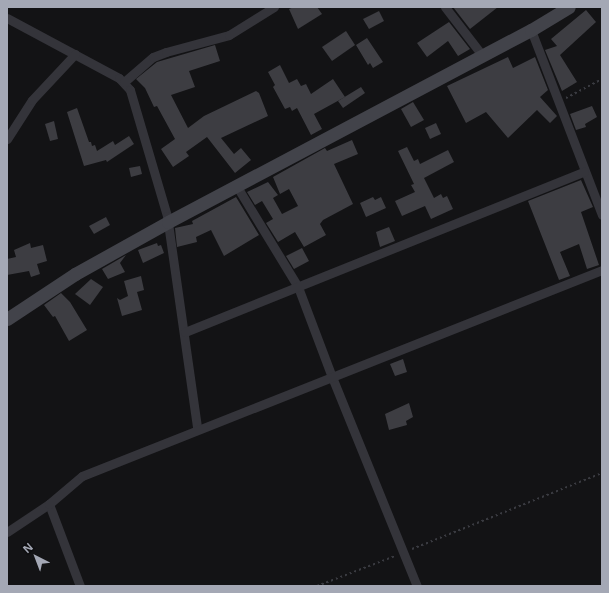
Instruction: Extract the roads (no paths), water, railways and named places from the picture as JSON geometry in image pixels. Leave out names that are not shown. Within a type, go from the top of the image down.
[{"type":"street","points":[[124,82],[153,58],[163,52],[229,35],[274,7]]},
{"type":"street","points":[[445,7],[482,55]]},
{"type":"street","points":[[7,319],[75,274],[168,222],[530,30],[569,7]]},
{"type":"street","points":[[7,18],[124,82],[137,108],[168,222],[185,332],[197,428]]},
{"type":"street","points":[[530,30],[602,215]]},
{"type":"street","points":[[7,139],[32,100],[75,54]]},
{"type":"street","points":[[185,332],[584,172]]},
{"type":"street","points":[[236,185],[298,287],[332,377],[416,586]]},
{"type":"street","points":[[7,532],[49,504],[82,476],[197,428],[332,377],[602,270]]},
{"type":"street","points":[[49,504],[80,586]]}]
